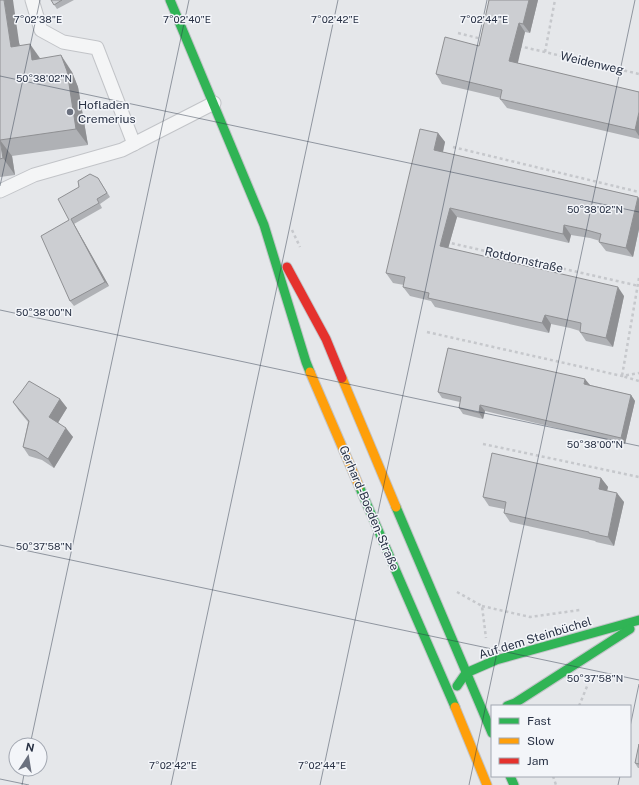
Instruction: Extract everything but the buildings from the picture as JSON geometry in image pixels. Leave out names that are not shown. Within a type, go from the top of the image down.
[{"type":"main road","name":"Gerhard-Boeden-Straße","points":[[170,0],[264,225],[306,362],[487,785]]},
{"type":"main road","name":"Gerhard-Boeden-Straße","points":[[264,225],[326,339],[466,673],[488,714],[491,728]]},
{"type":"main road","name":"Auf dem Steinbüchel","points":[[466,673],[496,660],[639,620]]},
{"type":"main road","points":[[510,705],[639,623]]},
{"type":"main road","points":[[450,698],[466,673]]},
{"type":"main road","points":[[456,710],[470,716],[488,714]]},
{"type":"lane","points":[[32,0],[41,30],[63,42],[97,48],[134,144]]},
{"type":"lane","points":[[0,191],[34,175],[122,150],[214,103]]},
{"type":"path","name":"Weidenweg","points":[[545,52],[555,0]]},
{"type":"path","points":[[458,34],[487,40]]},
{"type":"path","name":"Weidenweg","points":[[516,46],[639,74]]},
{"type":"path","points":[[453,148],[639,192]]},
{"type":"path","name":"Rotdornstraße","points":[[441,241],[638,286]]},
{"type":"path","points":[[622,376],[639,278]]},
{"type":"path","points":[[427,332],[639,381]]},
{"type":"path","points":[[622,376],[639,373]]},
{"type":"path","points":[[483,444],[639,477]]},
{"type":"path","points":[[482,606],[530,617],[585,609]]},
{"type":"path","points":[[553,777],[556,785]]},
{"type":"traffic: fast","points":[[170,0],[264,225],[310,372]]},
{"type":"traffic: fast","points":[[359,486],[455,707]]},
{"type":"traffic: fast","points":[[396,507],[491,731]]},
{"type":"traffic: fast","points":[[457,686],[466,673],[496,660],[639,620]]},
{"type":"traffic: fast","points":[[510,705],[630,629]]},
{"type":"traffic: fast","points":[[510,777],[514,785]]},
{"type":"traffic: slow","points":[[310,372],[359,486]]},
{"type":"traffic: slow","points":[[342,378],[396,507]]},
{"type":"traffic: slow","points":[[455,707],[487,785]]},
{"type":"traffic: jam","points":[[287,267],[326,339],[342,378]]},
{"type":"place","name":"Hofladen Cremerius","points":[[70,112]]}]
